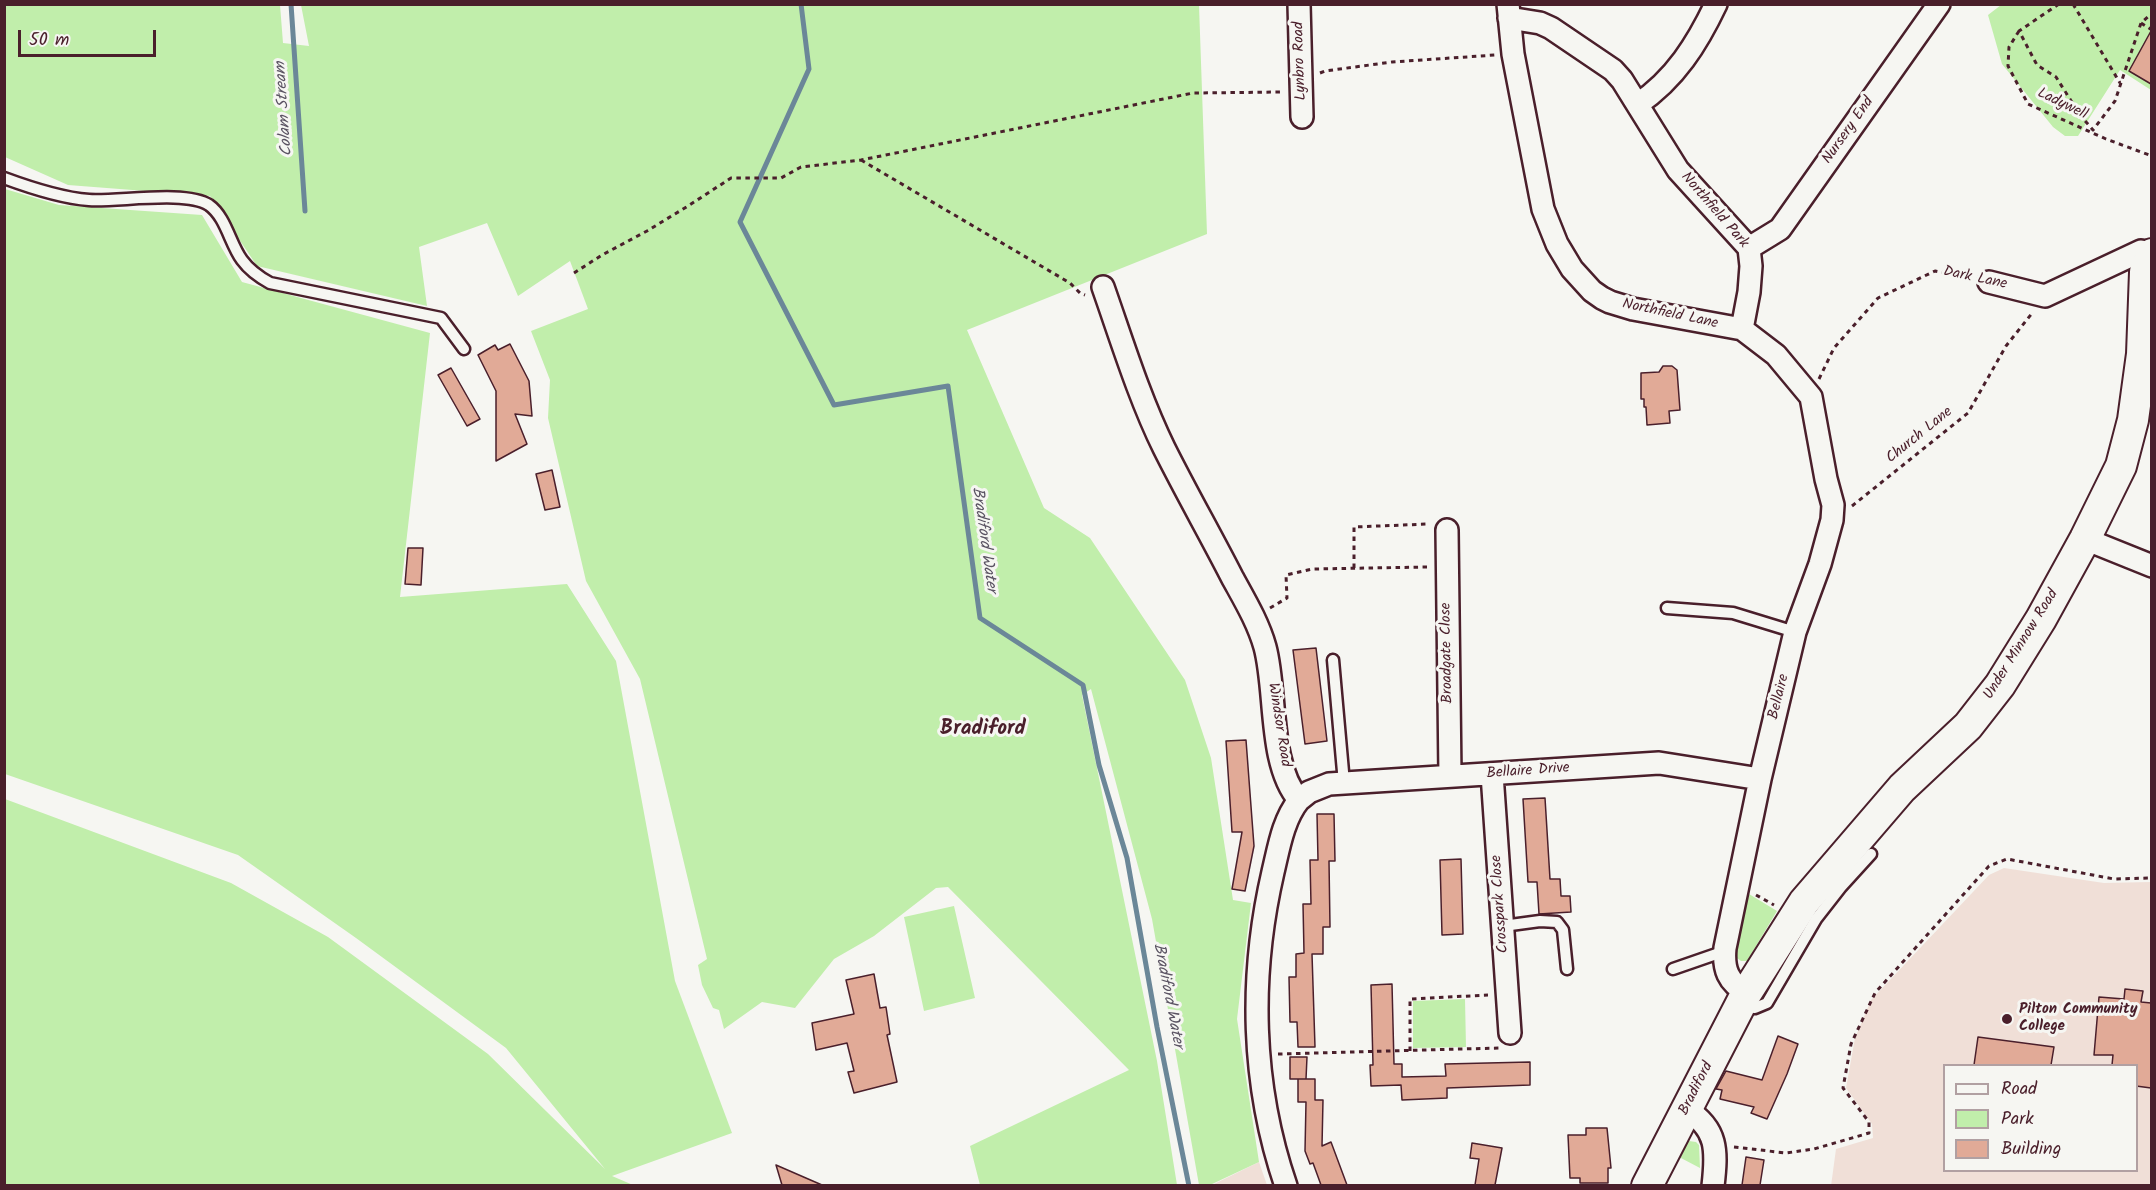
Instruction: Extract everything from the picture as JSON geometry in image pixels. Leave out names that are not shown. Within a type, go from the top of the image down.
[{"type":"street","name":"Lynbro Road","points":[[1299,4],[1302,117]]},
{"type":"street","points":[[1638,104],[1654,93],[1679,67],[1695,45],[1716,4]]},
{"type":"street","name":"Nursery End","points":[[1749,248],[1780,229],[1939,4]]},
{"type":"street","name":"Northfield Park","points":[[1509,11],[1551,28],[1613,70],[1623,80],[1678,170],[1749,248],[1749,292],[1742,329]]},
{"type":"street","name":"Northfield Lane","points":[[1509,11],[1513,54],[1543,209],[1557,244],[1572,269],[1592,291],[1610,302],[1633,309],[1742,329],[1776,355],[1811,397]]},
{"type":"street","points":[[2045,296],[2141,251],[2151,253]]},
{"type":"street","name":"Under Minnow Road","points":[[1744,999],[1793,917],[1826,875],[1902,788],[1968,726],[2000,684],[2041,619],[2085,539],[2121,466],[2146,372],[2145,272],[2151,253]]},
{"type":"street","name":"Dark Lane","points":[[1989,282],[2045,296]]},
{"type":"street","name":"Windsor Road","points":[[1103,287],[1133,372],[1164,447],[1253,618],[1265,647],[1279,755],[1299,800]]},
{"type":"street","name":"Bellaire","points":[[1744,999],[1725,969],[1725,951],[1760,779],[1795,632],[1820,564],[1832,520],[1833,505],[1811,397]]},
{"type":"street","name":"Broadgate Close","points":[[1447,530],[1450,776]]},
{"type":"street","points":[[2085,539],[2151,566]]},
{"type":"street","name":"Bellaire Drive","points":[[1299,800],[1322,786],[1344,783],[1659,763],[1760,779]]},
{"type":"street","name":"Crosspark Close","points":[[1492,774],[1510,1033]]},
{"type":"street","points":[[1286,1185],[1268,1126],[1258,1055],[1257,988],[1266,904],[1281,835],[1299,800]]},
{"type":"street","name":"Bradiford","points":[[1647,1185],[1744,999]]},
{"type":"street","points":[[1686,1110],[1699,1117],[1712,1135],[1715,1146],[1713,1185]]},
{"type":"lane","points":[[4,178],[24,186],[89,200],[170,198],[197,200],[210,206],[223,223],[241,259],[255,275],[270,283],[441,318],[464,349]]},
{"type":"lane","points":[[1667,608],[1734,613],[1795,632]]},
{"type":"lane","points":[[1333,660],[1344,783]]},
{"type":"lane","points":[[1744,999],[1755,1008],[1767,1003],[1816,919],[1871,854]]},
{"type":"lane","points":[[1503,926],[1540,921],[1557,922],[1563,930],[1567,969]]},
{"type":"lane","points":[[1673,969],[1725,951]]},
{"type":"path","points":[[2059,4],[2019,31],[2037,64],[2056,77],[2080,115],[2093,129],[2115,101],[2141,22],[2151,13]]},
{"type":"path","points":[[2073,4],[2120,83]]},
{"type":"path","points":[[2141,22],[2151,30]]},
{"type":"path","name":"Ladywell","points":[[2019,31],[2009,47],[2008,66],[2028,105],[2151,156]]},
{"type":"path","points":[[574,273],[647,231],[731,178],[781,178],[801,167],[861,160],[1193,93],[1279,93],[1325,71],[1392,62],[1513,54]]},
{"type":"path","points":[[861,160],[1070,284],[1080,293],[1087,295],[1103,287]]},
{"type":"path","name":"Dark Lane","points":[[1811,397],[1834,348],[1878,298],[1935,270],[1989,282]]},
{"type":"path","name":"Church Lane","points":[[1832,520],[1968,413],[2006,346],[2045,296]]},
{"type":"path","points":[[1354,568],[1354,527],[1446,523],[1447,530]]},
{"type":"path","points":[[1253,618],[1287,598],[1286,575],[1312,569],[1447,566]]},
{"type":"path","points":[[1715,1146],[1786,1153],[1814,1149],[1869,1133],[1869,1122],[1843,1088],[1851,1044],[1875,993],[1989,866],[2007,859],[2114,879],[2151,878]]},
{"type":"path","points":[[1738,884],[1793,917]]},
{"type":"path","points":[[1410,1051],[1410,999],[1508,994]]},
{"type":"path","points":[[1258,1055],[1516,1047],[1516,1033],[1510,1033]]},
{"type":"shaded area","name":"Pilton Community College","points":[[2004,868],[2104,883],[2151,882],[2151,1185],[1831,1186],[1836,1149],[1873,1138],[1872,1124],[1846,1088],[1855,1038],[1871,1000],[1989,875]]},
{"type":"shaded area","points":[[1259,1162],[1267,1185],[1210,1186]]},
{"type":"green space","points":[[5,5],[280,5],[283,43],[309,46],[301,5],[1199,5],[1207,234],[967,330],[1044,508],[1090,538],[1185,680],[1211,758],[1233,900],[1251,903],[1237,1019],[1259,1162],[1210,1185],[1199,1185],[1152,919],[1091,689],[1082,695],[1157,1061],[1177,1185],[980,1185],[970,1146],[1129,1070],[948,887],[936,888],[874,936],[834,959],[795,1008],[762,1002],[724,1029],[719,1010],[713,1008],[702,985],[698,965],[707,959],[640,679],[586,581],[548,418],[550,380],[531,331],[588,309],[570,261],[518,296],[487,223],[419,247],[427,306],[257,266],[210,196],[68,185],[5,157]]},
{"type":"green space","points":[[2001,5],[2151,5],[2151,90],[2120,70],[2078,136],[2065,136],[2053,127],[2002,64],[1988,15]]},
{"type":"green space","points":[[5,189],[59,205],[202,215],[242,282],[430,333],[400,597],[567,584],[616,661],[675,981],[732,1133],[612,1176],[633,1185],[5,1185],[5,799],[231,883],[328,937],[488,1054],[605,1169],[506,1048],[238,855],[5,774]]},
{"type":"green space","points":[[1749,894],[1777,911],[1747,961],[1741,961],[1735,954]]},
{"type":"green space","points":[[954,906],[975,998],[924,1011],[904,917]]},
{"type":"green space","points":[[1465,999],[1466,1047],[1413,1048],[1413,1001]]},
{"type":"green space","points":[[1689,1141],[1699,1145],[1700,1168],[1679,1157],[1685,1143]]},
{"type":"building","points":[[2151,31],[2151,84],[2129,71]]},
{"type":"building","points":[[510,344],[529,381],[532,416],[515,414],[527,444],[496,461],[496,391],[478,355],[495,345],[498,350]]},
{"type":"building","points":[[1663,366],[1672,366],[1677,370],[1680,410],[1669,411],[1670,423],[1647,425],[1646,407],[1644,407],[1644,399],[1641,399],[1641,373],[1659,372]]},
{"type":"building","points":[[451,368],[480,419],[467,426],[438,375]]},
{"type":"building","points":[[552,470],[560,507],[545,510],[536,474]]},
{"type":"building","points":[[408,548],[423,548],[421,585],[405,584]]},
{"type":"building","points":[[1316,648],[1327,741],[1305,744],[1293,650]]},
{"type":"building","points":[[1246,740],[1254,846],[1245,891],[1232,889],[1242,832],[1232,832],[1226,741]]},
{"type":"building","points":[[1545,798],[1550,879],[1560,879],[1561,896],[1570,896],[1571,912],[1539,914],[1537,882],[1528,882],[1523,799]]},
{"type":"building","points":[[1317,814],[1334,814],[1335,861],[1329,861],[1330,927],[1323,927],[1323,954],[1312,954],[1315,1047],[1298,1047],[1297,1022],[1290,1022],[1289,977],[1296,977],[1296,954],[1304,953],[1303,904],[1311,904],[1310,860],[1318,860]]},
{"type":"building","points":[[1461,859],[1463,934],[1442,935],[1440,860]]},
{"type":"building","points":[[874,974],[880,1008],[886,1007],[890,1034],[887,1035],[897,1082],[854,1093],[848,1072],[854,1071],[847,1043],[816,1050],[812,1023],[854,1014],[846,980]]},
{"type":"building","points":[[1392,984],[1394,1064],[1402,1064],[1402,1077],[1446,1076],[1445,1064],[1530,1062],[1530,1085],[1447,1088],[1447,1098],[1402,1100],[1401,1085],[1371,1086],[1370,1065],[1373,1065],[1371,985]]},
{"type":"building","points":[[2125,989],[2143,991],[2141,1002],[2151,1003],[2151,1088],[2138,1086],[2138,1064],[2112,1064],[2113,1055],[2094,1055],[2099,997],[2124,999]]},
{"type":"building","points":[[1778,1036],[1798,1044],[1767,1119],[1751,1113],[1754,1107],[1720,1099],[1722,1090],[1716,1089],[1726,1071],[1762,1080]]},
{"type":"building","points":[[1978,1037],[2054,1047],[2051,1064],[1974,1064]]},
{"type":"building","points":[[1290,1057],[1307,1057],[1306,1079],[1290,1079]]},
{"type":"building","points":[[1298,1079],[1315,1079],[1315,1100],[1323,1100],[1322,1146],[1331,1142],[1347,1185],[1321,1185],[1313,1163],[1310,1164],[1305,1151],[1306,1102],[1298,1102]]},
{"type":"building","points":[[1586,1128],[1607,1128],[1611,1168],[1608,1168],[1608,1183],[1580,1183],[1580,1178],[1570,1178],[1568,1135],[1586,1135]]},
{"type":"building","points":[[1472,1143],[1502,1148],[1495,1185],[1475,1185],[1479,1159],[1470,1158]]},
{"type":"building","points":[[1746,1157],[1764,1160],[1760,1185],[1742,1185]]},
{"type":"building","points":[[776,1165],[822,1185],[782,1185]]},
{"type":"waterway","name":"Colam Stream","points":[[291,4],[305,211]]},
{"type":"waterway","name":"Bradiford Water","points":[[801,4],[809,69],[740,222],[834,405],[948,386],[980,618],[1083,685],[1099,765],[1127,858],[1157,1027],[1189,1186]]},
{"type":"place","name":"Pilton Community College","points":[[2007,1019]]},
{"type":"district","name":"Bradiford","points":[[983,730]]}]
